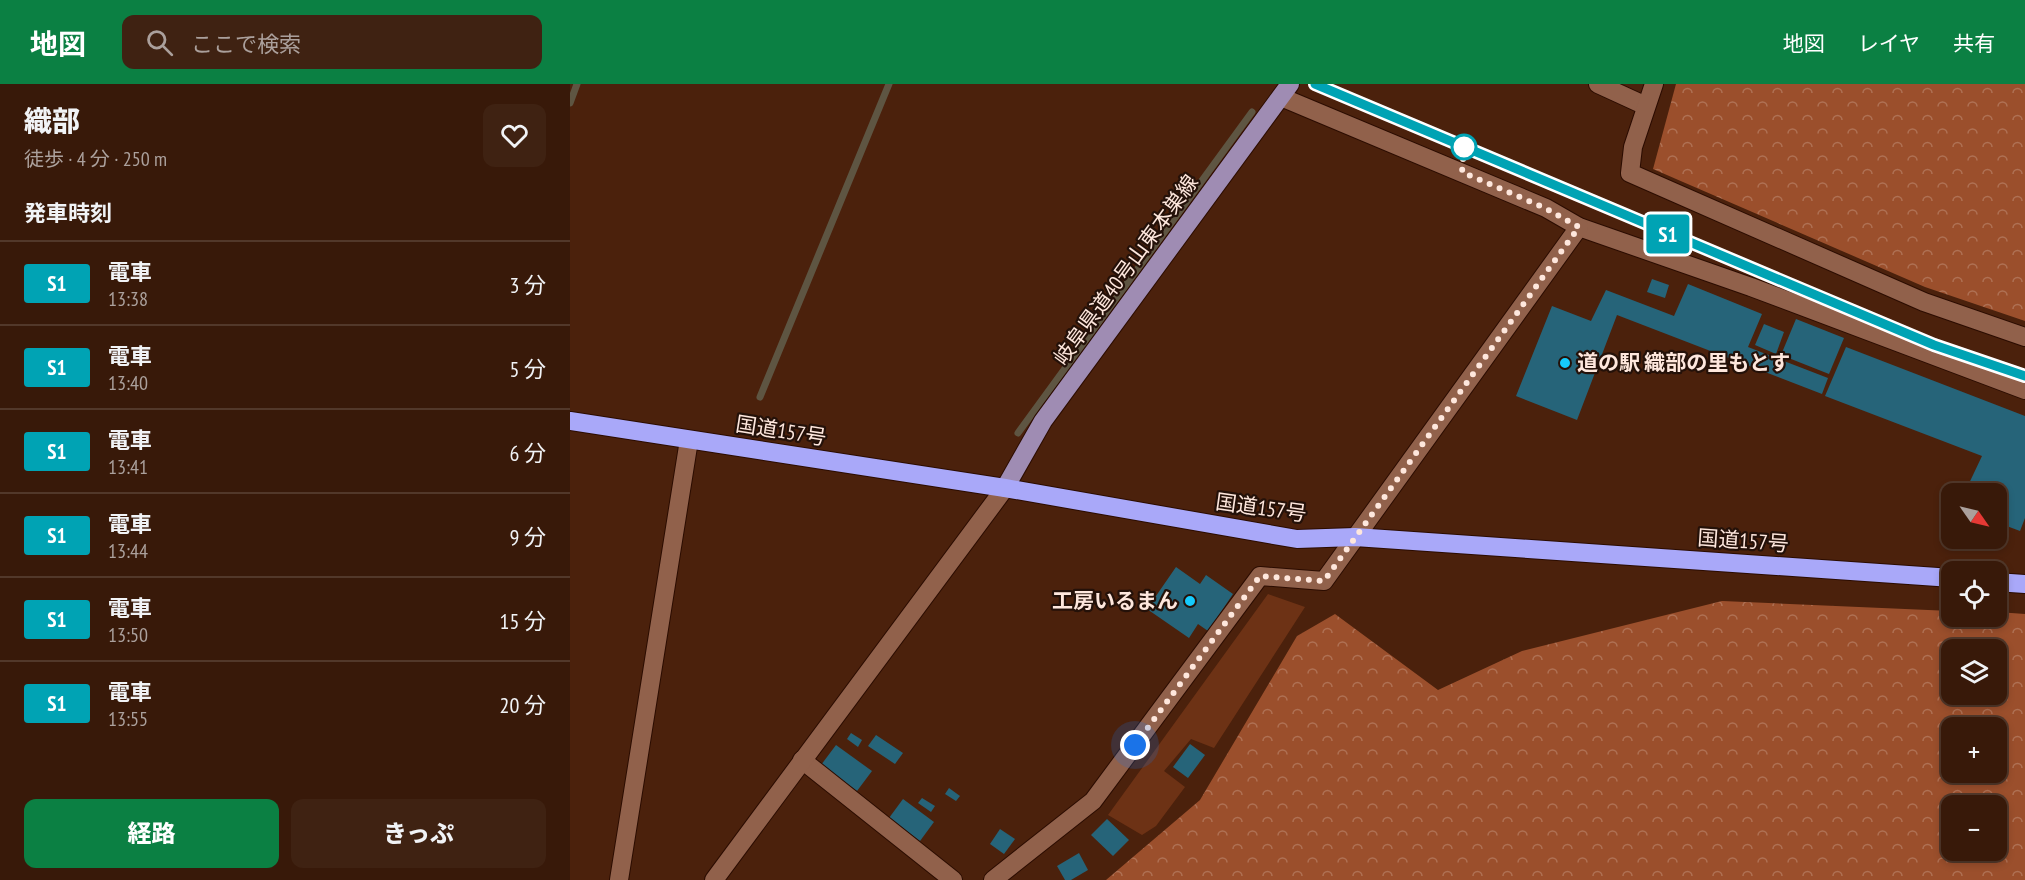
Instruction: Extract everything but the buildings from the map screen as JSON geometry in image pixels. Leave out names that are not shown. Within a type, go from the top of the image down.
[{"type":"highway","name":"国道157号","points":[[570,421],[1005,488],[1297,539],[1355,537],[1941,577]]},
{"type":"highway","points":[[2007,583],[2025,584]]},
{"type":"main road","name":"岐阜県道40号山東本巣線","points":[[1005,488],[1042,421],[1286,91]]},
{"type":"street","points":[[1598,84],[1646,106]]},
{"type":"street","points":[[1654,84],[1633,147],[1630,173],[1924,302],[2025,337]]},
{"type":"street","points":[[1286,91],[1545,208],[1579,227],[1750,287],[2025,390]]},
{"type":"street","points":[[993,880],[1093,801],[1260,576],[1324,581],[1579,227]]},
{"type":"street","points":[[619,880],[689,440]]},
{"type":"street","points":[[714,880],[1005,488]]},
{"type":"street","points":[[802,760],[953,880]]},
{"type":"shaded area","points":[[1268,594],[1305,607],[1214,748],[1191,739],[1164,771],[1185,787],[1156,826],[1142,835],[1108,815]]},
{"type":"green space","points":[[1676,84],[2025,84],[2025,321],[1925,287],[1653,169]]},
{"type":"green space","points":[[1722,601],[1941,611],[1941,627],[2007,627],[2007,613],[2025,614],[2025,880],[1106,880],[1200,800],[1297,636],[1335,614],[1438,690],[1522,651]]},
{"type":"waterway","points":[[570,103],[577,84]]},
{"type":"waterway","points":[[760,397],[889,84]]},
{"type":"waterway","points":[[1018,433],[1252,112]]},
{"type":"railway","points":[[1315,84],[1934,345],[2025,376]]},
{"type":"train","name":"S1","points":[[1315,84],[1934,345],[2025,376]]},
{"type":"place","name":"道の駅 織部の里もとす","points":[[1565,363]]},
{"type":"place","name":"工房いるまん","points":[[1190,601]]},
{"type":"route","points":[[1135,745],[1260,576],[1324,581],[1579,227],[1545,208],[1462,172],[1464,147]]}]
